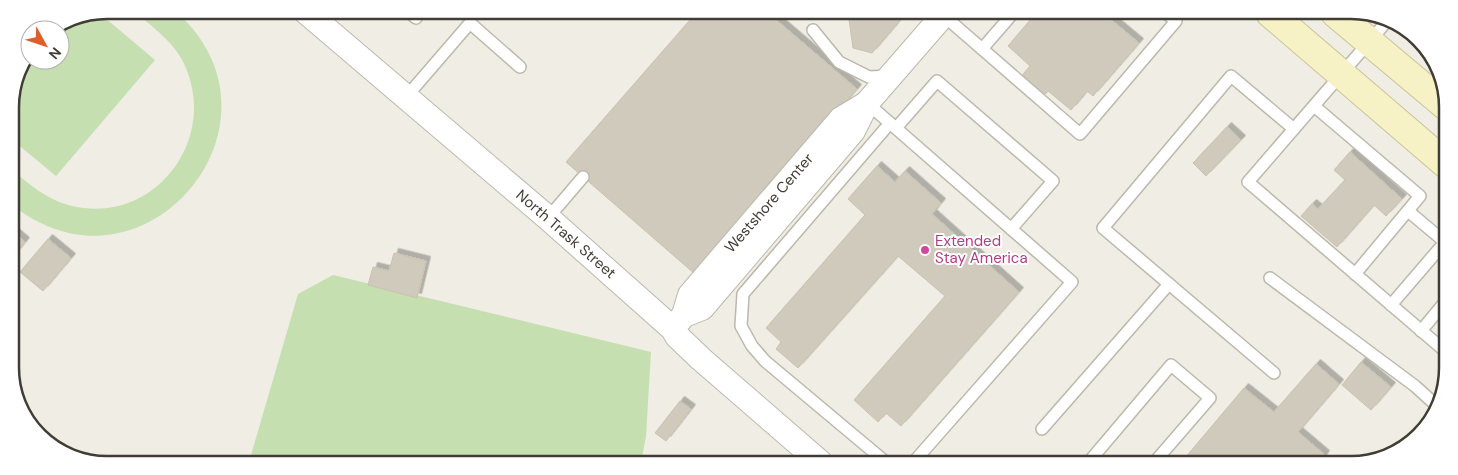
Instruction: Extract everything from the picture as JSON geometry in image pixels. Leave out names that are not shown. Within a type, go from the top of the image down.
[{"type":"main road","points":[[1277,19],[1439,158]]},
{"type":"main road","points":[[1342,19],[1439,100]]},
{"type":"street","name":"North Trask Street","points":[[316,19],[548,218],[678,322],[677,336],[701,360],[812,456]]},
{"type":"street","name":"Westshore Center","points":[[678,322],[690,295],[803,193],[841,120],[867,103],[940,19]]},
{"type":"lane","points":[[949,19],[1080,134],[1176,21],[1174,19]]},
{"type":"lane","points":[[982,49],[1008,19]]},
{"type":"lane","points":[[407,96],[470,23],[520,67]]},
{"type":"lane","points":[[1384,25],[1248,182],[1439,347]]},
{"type":"lane","points":[[813,30],[840,62],[869,77],[890,76]]},
{"type":"lane","points":[[1274,374],[1103,228],[1231,76],[1294,129]]},
{"type":"lane","points":[[878,456],[765,361],[752,346],[741,326],[743,294],[803,193],[893,125],[937,80],[1053,181],[1011,229]]},
{"type":"lane","points":[[867,103],[1072,282],[919,456]]},
{"type":"lane","points":[[1314,106],[1420,196],[1355,274]]},
{"type":"lane","points":[[548,218],[583,177]]},
{"type":"lane","points":[[1408,211],[1439,237]]},
{"type":"lane","points":[[1391,306],[1439,249]]},
{"type":"lane","points":[[1270,278],[1415,386],[1433,402]]},
{"type":"lane","points":[[1042,429],[1169,284]]},
{"type":"lane","points":[[1421,331],[1439,309]]},
{"type":"lane","points":[[1094,456],[1171,365],[1210,398],[1160,456]]},
{"type":"green space","points":[[95,19],[106,19],[155,60],[56,176],[19,145],[19,101],[27,70],[70,70],[70,26]]},
{"type":"green space","points":[[144,19],[181,19],[209,54],[221,101],[214,148],[191,188],[155,219],[111,235],[62,231],[19,208],[19,175],[54,200],[72,206],[103,208],[131,202],[155,188],[174,168],[187,144],[194,116],[192,87],[181,58],[165,38]]},
{"type":"green space","points":[[333,275],[651,352],[646,436],[642,456],[251,456],[298,294]]},
{"type":"building","points":[[691,19],[775,19],[857,89],[696,275],[566,162]]},
{"type":"building","points":[[849,19],[901,19],[872,53],[853,48]]},
{"type":"building","points":[[1031,19],[1110,19],[1139,43],[1093,96],[1087,91],[1071,110],[1048,91],[1041,98],[1019,79],[1030,66],[1008,46]]},
{"type":"building","points":[[1227,127],[1241,140],[1206,176],[1193,163]]},
{"type":"building","points":[[1350,152],[1402,199],[1386,216],[1374,205],[1337,247],[1301,216],[1312,204],[1318,209],[1345,180],[1334,170]]},
{"type":"building","points":[[877,166],[895,182],[905,171],[941,203],[932,214],[1019,292],[901,426],[886,413],[878,422],[854,400],[945,296],[898,256],[798,368],[776,349],[781,342],[766,328],[865,215],[848,199]]},
{"type":"building","points":[[19,237],[25,242],[19,249]]},
{"type":"building","points":[[48,239],[71,258],[43,291],[20,272]]},
{"type":"building","points":[[394,253],[426,261],[417,298],[368,285],[373,267],[389,271]]},
{"type":"building","points":[[1361,362],[1391,387],[1371,410],[1342,385]]},
{"type":"building","points":[[1316,364],[1339,384],[1298,432],[1324,456],[1187,456],[1244,388],[1274,412]]},
{"type":"building","points":[[680,401],[691,409],[666,441],[655,433]]},
{"type":"place","name":"Extended Stay America","points":[[925,250]]}]
